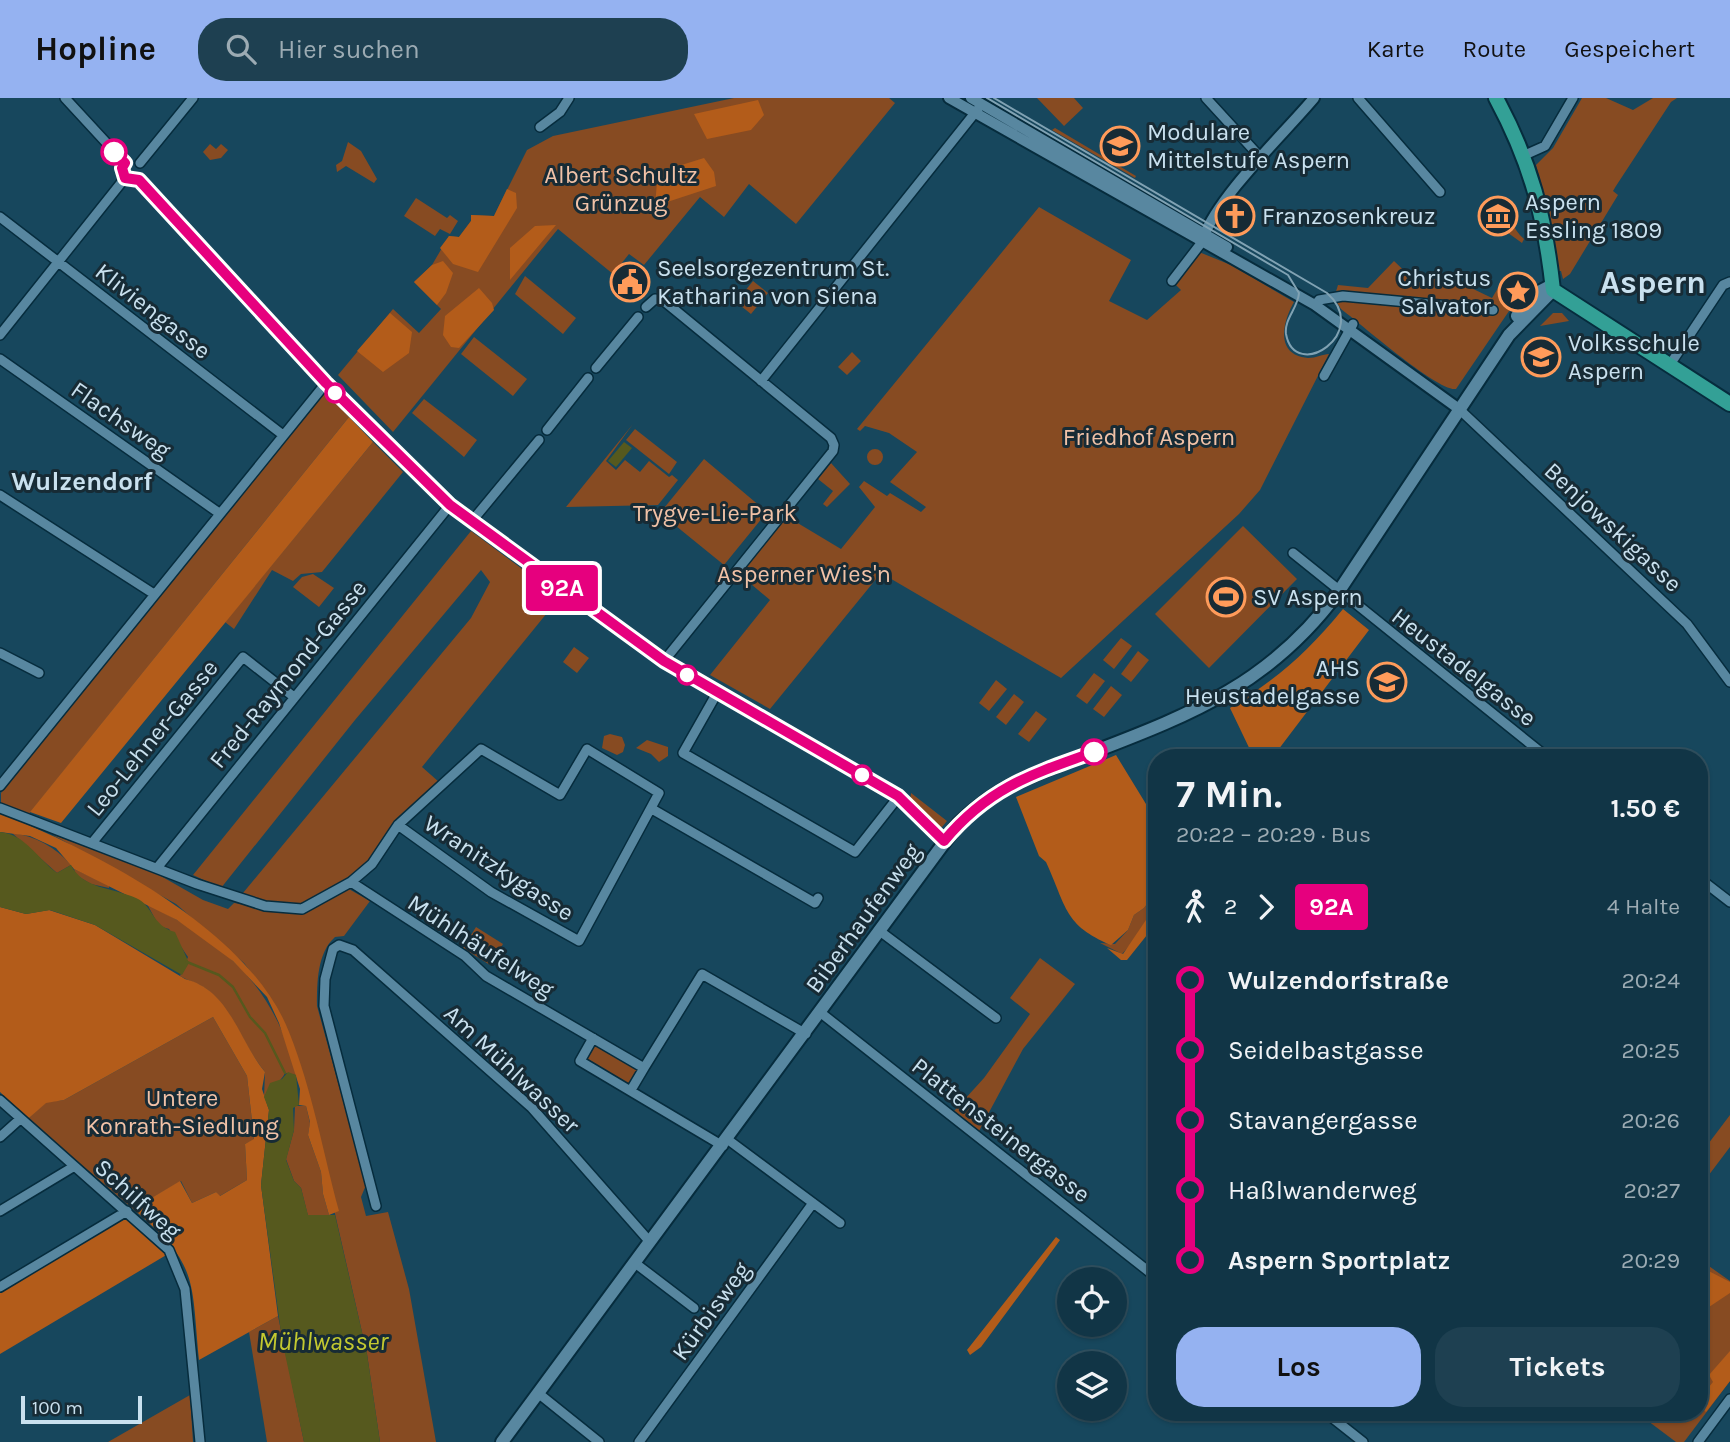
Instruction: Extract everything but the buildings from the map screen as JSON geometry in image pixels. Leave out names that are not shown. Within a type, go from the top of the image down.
[{"type":"main road","points":[[1496,98],[1525,155],[1542,213],[1554,290],[1730,404]]},
{"type":"main road","points":[[1509,335],[1511,325],[1531,296],[1554,290]]},
{"type":"main road","points":[[1509,335],[1520,331],[1554,290]]},
{"type":"main road","name":"Biberhaufenweg","points":[[502,1442],[806,1034],[944,841],[977,806],[1003,787],[1222,697],[1284,654],[1314,624],[1339,591],[1509,335]]},
{"type":"street","points":[[65,98],[125,163]]},
{"type":"street","points":[[140,163],[193,98]]},
{"type":"street","points":[[540,127],[560,112],[569,98]]},
{"type":"street","points":[[949,98],[978,109],[1317,302],[1459,409]]},
{"type":"street","points":[[971,98],[978,109]]},
{"type":"street","points":[[1206,98],[1261,158]]},
{"type":"street","points":[[1172,281],[1203,238],[1213,219],[1261,158],[1314,98]]},
{"type":"street","points":[[1358,98],[1440,192]]},
{"type":"street","points":[[1525,155],[1545,146],[1573,98]]},
{"type":"street","points":[[761,381],[978,109]]},
{"type":"street","points":[[125,178],[122,168],[130,160],[140,163],[144,169],[139,180]]},
{"type":"street","points":[[125,178],[139,180],[326,383],[450,505],[664,661],[898,796],[944,841]]},
{"type":"street","points":[[0,335],[125,178]]},
{"type":"street","name":"Kliviengasse","points":[[0,217],[283,435]]},
{"type":"street","points":[[1669,366],[1723,285],[1730,282]]},
{"type":"street","points":[[1317,302],[1343,296],[1493,310]]},
{"type":"street","points":[[646,307],[655,299],[664,301],[831,438],[833,451],[664,661]]},
{"type":"street","points":[[596,368],[638,317]]},
{"type":"street","points":[[1324,376],[1349,324]]},
{"type":"street","name":"Flachsweg","points":[[0,359],[219,513]]},
{"type":"street","points":[[547,430],[588,378]]},
{"type":"street","points":[[0,786],[326,383]]},
{"type":"street","name":"Benjowskigasse","points":[[1459,409],[1687,624],[1730,682]]},
{"type":"street","points":[[472,521],[539,440]]},
{"type":"street","points":[[0,495],[154,594]]},
{"type":"street","name":"Fred-Raymond-Gasse","points":[[157,868],[450,505]]},
{"type":"street","name":"Heustadelgasse","points":[[1293,553],[1537,749]]},
{"type":"street","points":[[0,653],[38,673]]},
{"type":"street","name":"Leo-Lehner-Gasse","points":[[92,843],[243,657],[294,697]]},
{"type":"street","points":[[717,693],[716,700],[683,753],[855,852],[898,796]]},
{"type":"street","points":[[0,808],[245,900],[289,910],[317,903],[351,883],[372,864],[398,825],[481,749],[559,795],[587,749],[656,789],[659,795],[652,809],[816,903],[818,898]]},
{"type":"street","name":"Wranitzkygasse","points":[[398,825],[491,892],[579,941],[652,809]]},
{"type":"street","name":"Mühlhäufelweg","points":[[351,883],[465,956],[486,976],[645,1068]]},
{"type":"street","points":[[1708,884],[1730,902]]},
{"type":"street","points":[[881,932],[996,1018]]},
{"type":"street","name":"Am Mühlwasser","points":[[376,1206],[324,1006],[325,979],[333,949],[342,945],[353,950],[532,1108],[650,1242]]},
{"type":"street","points":[[631,1090],[700,974],[806,1034]]},
{"type":"street","name":"Plattensteinergasse","points":[[821,1013],[1148,1271]]},
{"type":"street","points":[[593,1038],[580,1061],[725,1142],[840,1223]]},
{"type":"street","name":"Schilfweg","points":[[0,1100],[169,1250],[183,1280],[200,1442]]},
{"type":"street","points":[[0,1137],[20,1119]]},
{"type":"street","points":[[0,1211],[73,1167]]},
{"type":"street","name":"Kürbisweg","points":[[639,1442],[813,1203]]},
{"type":"street","points":[[0,1287],[127,1211]]},
{"type":"street","points":[[635,1263],[694,1308]]},
{"type":"street","points":[[538,1394],[599,1442]]},
{"type":"street","points":[[1698,1442],[1730,1399]]},
{"type":"street","points":[[1336,1421],[1363,1442]]},
{"type":"green space","name":"Albert Schultz Grünzug","points":[[734,98],[889,98],[895,103],[796,224],[749,184],[724,217],[700,197],[644,265],[629,254],[613,274],[558,229],[393,432],[338,375],[393,309],[419,333],[441,309],[414,282],[432,265],[449,236],[459,237],[471,221],[471,215],[494,216],[527,150],[553,136]]},
{"type":"green space","points":[[1037,98],[1074,98],[1083,108],[1064,126]]},
{"type":"green space","points":[[1582,98],[1606,98],[1633,110],[1653,98],[1677,98],[1671,102],[1616,186],[1613,191],[1618,195],[1570,274],[1563,279],[1561,271],[1558,271],[1550,217],[1536,165],[1553,148]]},
{"type":"green space","points":[[1055,128],[1136,176],[1135,178],[1052,130]]},
{"type":"green space","points":[[348,142],[361,151],[377,179],[374,183],[346,166],[337,172],[336,165],[342,161]]},
{"type":"green space","points":[[210,144],[216,149],[221,144],[228,150],[221,158],[210,160],[203,152]]},
{"type":"green space","points":[[416,198],[447,218],[450,215],[458,221],[450,234],[440,229],[435,236],[404,216]]},
{"type":"green space","points":[[1501,206],[1524,239],[1522,243],[1497,225],[1505,214]]},
{"type":"green space","name":"Friedhof Aspern","points":[[1039,207],[1131,260],[1109,301],[1147,320],[1181,290],[1175,284],[1199,252],[1231,265],[1294,302],[1287,318],[1284,336],[1290,351],[1297,356],[1308,358],[1329,354],[1260,490],[1239,514],[1061,678],[881,573],[770,709],[710,675],[770,600],[739,574],[786,516],[841,549],[875,507],[859,487],[864,481],[887,496],[890,493],[921,512],[926,507],[890,482],[917,452],[889,433],[865,426],[860,431],[857,429]]},
{"type":"green space","points":[[1394,261],[1415,281],[1428,284],[1438,272],[1492,298],[1504,278],[1524,289],[1456,389],[1433,380],[1417,369],[1341,309],[1334,298],[1338,285],[1368,288]]},
{"type":"green space","points":[[525,276],[576,318],[563,334],[515,294]]},
{"type":"green space","points":[[753,281],[768,293],[751,314],[736,302]]},
{"type":"green space","points":[[1553,313],[1562,313],[1569,321],[1540,326]]},
{"type":"green space","points":[[474,337],[527,379],[513,396],[461,354]]},
{"type":"green space","points":[[852,352],[861,361],[847,375],[838,367]]},
{"type":"green space","points":[[327,394],[349,417],[28,815],[1,804],[1,793],[321,395]]},
{"type":"green space","points":[[424,399],[477,440],[464,457],[412,413]]},
{"type":"green space","points":[[633,424],[606,461],[616,470],[625,460],[640,472],[649,461],[669,477],[672,475],[678,480],[658,505],[566,507]]},
{"type":"green space","points":[[635,429],[677,462],[669,474],[626,440]]},
{"type":"green space","points":[[373,442],[403,472],[322,572],[301,574],[293,581],[272,570],[234,629],[225,622]]},
{"type":"green space","points":[[872,449],[878,449],[883,457],[881,463],[872,465],[867,460],[867,454]]},
{"type":"green space","name":"Trygve-Lie-Park","points":[[704,459],[767,512],[724,565],[660,513]]},
{"type":"green space","points":[[831,463],[850,484],[827,507],[823,504],[833,491],[818,479]]},
{"type":"green space","name":"SV Aspern","points":[[1243,526],[1297,579],[1209,668],[1155,614]]},
{"type":"green space","points":[[471,531],[560,597],[422,767],[439,782],[401,815],[372,858],[356,874],[301,906],[278,906],[249,898],[243,893],[471,618],[490,582],[481,570],[355,720],[221,888],[193,875]]},
{"type":"green space","points":[[313,574],[334,588],[319,607],[293,587],[302,577]]},
{"type":"green space","points":[[1121,638],[1132,646],[1114,669],[1103,660]]},
{"type":"green space","points":[[574,647],[589,658],[577,673],[563,662]]},
{"type":"green space","points":[[1138,651],[1149,660],[1131,682],[1121,674]]},
{"type":"green space","points":[[1094,673],[1105,681],[1087,704],[1076,696]]},
{"type":"green space","points":[[996,680],[1007,689],[989,711],[979,703]]},
{"type":"green space","points":[[1111,686],[1122,695],[1104,717],[1093,709]]},
{"type":"green space","points":[[1014,694],[1024,702],[1006,725],[996,717]]},
{"type":"green space","points":[[1036,711],[1047,719],[1029,742],[1018,734]]},
{"type":"green space","points":[[610,734],[622,737],[625,745],[623,752],[617,755],[602,748],[604,736]]},
{"type":"green space","points":[[647,740],[668,747],[668,756],[659,762],[651,754],[636,748]]},
{"type":"green space","points":[[911,793],[947,821],[942,827],[933,825],[910,801]]},
{"type":"green space","points":[[12,833],[44,843],[71,865],[57,873]]},
{"type":"green space","points":[[53,835],[145,867],[203,900],[228,909],[234,903],[280,910],[305,910],[332,899],[347,888],[370,901],[344,936],[335,937],[325,951],[319,969],[317,1006],[366,1185],[361,1197],[366,1216],[388,1212],[409,1289],[436,1442],[380,1442],[367,1354],[307,1091],[271,999],[244,963],[176,904]]},
{"type":"green space","points":[[74,869],[109,885],[109,888],[91,884],[76,875]]},
{"type":"green space","points":[[1148,903],[1148,925],[1122,954],[1100,943],[1115,944],[1128,930],[1134,915]]},
{"type":"green space","points":[[147,904],[200,935],[243,971],[261,993],[275,1017],[296,1075],[285,1073],[264,1097],[265,1072],[219,1001],[206,988],[180,976],[188,957],[169,929],[159,926]]},
{"type":"green space","points":[[476,927],[503,944],[490,965],[463,948]]},
{"type":"green space","points":[[1040,958],[1075,984],[1023,1049],[979,1131],[954,1111],[984,1078],[1030,1014],[1010,998]]},
{"type":"green space","name":"Untere Konrath-Siedlung","points":[[213,1017],[247,1076],[254,1140],[245,1144],[247,1180],[218,1197],[216,1192],[192,1203],[181,1181],[133,1209],[28,1119],[46,1102],[64,1100]]},
{"type":"green space","points":[[595,1045],[636,1067],[637,1073],[632,1082],[625,1084],[588,1062],[586,1059]]},
{"type":"green space","points":[[295,1106],[306,1106],[310,1123],[308,1135],[321,1172],[329,1215],[308,1216],[301,1188],[294,1181],[286,1159],[294,1130]]},
{"type":"green space","points":[[1730,1115],[1730,1147],[1708,1176],[1708,1144]]},
{"type":"green space","points":[[1708,1265],[1730,1281],[1730,1381],[1708,1410]]},
{"type":"green space","points":[[278,1316],[304,1442],[267,1442],[249,1332]]},
{"type":"green space","points":[[190,1395],[193,1442],[108,1442]]},
{"type":"green space","points":[[1648,1421],[1700,1421],[1684,1442],[1676,1442]]},
{"type":"shaded area","points":[[758,100],[764,115],[751,130],[707,139],[694,114]]},
{"type":"shaded area","points":[[704,158],[714,172],[716,186],[655,206],[657,182],[675,167]]},
{"type":"shaded area","points":[[507,189],[516,193],[517,208],[478,272],[453,264],[440,248],[449,236],[459,237],[471,221],[471,215],[494,216]]},
{"type":"shaded area","points":[[556,225],[510,280],[510,248],[535,226]]},
{"type":"shaded area","points":[[443,261],[453,273],[446,293],[437,305],[414,282],[432,265]]},
{"type":"shaded area","points":[[479,288],[492,303],[494,310],[459,348],[451,347],[443,335],[445,316]]},
{"type":"shaded area","points":[[390,313],[412,332],[409,353],[383,372],[357,351]]},
{"type":"shaded area","points":[[349,417],[373,442],[61,823],[30,812]]},
{"type":"shaded area","points":[[1343,609],[1369,630],[1279,749],[1250,749],[1230,708],[1291,664]]},
{"type":"shaded area","points":[[1116,755],[1148,807],[1148,903],[1134,915],[1128,930],[1111,945],[1084,930],[1069,913],[1046,862],[1039,856],[1016,797]]},
{"type":"shaded area","points":[[0,813],[80,849],[123,872],[165,898],[205,928],[240,960],[269,995],[289,1032],[311,1098],[339,1211],[329,1215],[321,1172],[308,1135],[310,1122],[306,1106],[299,1105],[300,1089],[279,1023],[267,997],[233,961],[177,920],[74,869],[56,848],[30,836],[0,832]]},
{"type":"shaded area","points":[[0,907],[26,914],[49,910],[95,925],[185,979],[200,985],[223,1005],[265,1072],[262,1089],[269,1110],[261,1185],[278,1316],[199,1360],[195,1310],[188,1275],[170,1244],[133,1209],[180,1181],[192,1203],[216,1192],[220,1196],[247,1180],[245,1144],[254,1139],[247,1076],[213,1017],[64,1100],[46,1103],[28,1119],[0,1092]]},
{"type":"shaded area","points":[[1148,917],[1148,934],[1127,960],[1121,960],[1107,948],[1123,954]]},
{"type":"shaded area","points":[[126,1218],[168,1254],[0,1354],[0,1290]]},
{"type":"shaded area","points":[[1056,1237],[1060,1240],[1055,1247],[981,1347],[970,1355],[967,1350]]},
{"type":"shaded area","points":[[1708,1271],[1730,1282],[1730,1293],[1708,1308]]},
{"type":"shaded area","points":[[1730,1351],[1730,1381],[1708,1409],[1708,1388],[1713,1382],[1709,1375]]},
{"type":"water","points":[[624,442],[632,448],[616,467],[608,461]]},
{"type":"water","points":[[0,832],[24,842],[57,873],[71,865],[76,873],[90,883],[142,901],[162,925],[175,932],[189,963],[182,975],[95,925],[50,910],[26,914],[0,907]]},
{"type":"water","name":"Mühlwasser","points":[[288,1072],[296,1075],[299,1105],[293,1108],[294,1130],[286,1160],[294,1181],[301,1188],[308,1215],[335,1215],[367,1354],[380,1442],[304,1442],[282,1340],[261,1185],[269,1110],[264,1097],[270,1083],[282,1079]]},
{"type":"waterway","name":"Mühlwasser","points":[[187,962],[219,975],[233,987],[250,1017],[265,1033],[285,1073]]},
{"type":"tram line","points":[[987,98],[1288,275],[1299,293],[1286,329],[1292,348],[1303,354],[1315,353],[1327,347],[1336,336],[1341,323],[1339,308],[1327,293],[994,98]]},
{"type":"bus line","name":"92A","points":[[114,152],[125,163],[122,168],[125,178],[130,181],[139,180],[326,383],[450,505],[664,661],[898,796],[944,841],[977,806],[1003,787],[1094,752]]},
{"type":"place","name":"Modulare Mittelstufe Aspern","points":[[1120,146]]},
{"type":"place","name":"Franzosenkreuz","points":[[1235,216]]},
{"type":"place","name":"Aspern Essling 1809","points":[[1498,216]]},
{"type":"place","name":"Seelsorgezentrum St. Katharina von Siena","points":[[630,282]]},
{"type":"place","name":"Christus Salvator","points":[[1518,292]]},
{"type":"place","name":"Volksschule Aspern","points":[[1541,357]]},
{"type":"place","name":"SV Aspern","points":[[1226,597]]},
{"type":"place","name":"AHS Heustadelgasse","points":[[1387,682]]},
{"type":"district","name":"Aspern","points":[[1653,282]]},
{"type":"district","name":"Wulzendorf","points":[[82,481]]},
{"type":"park label","name":"Asperner Wies'n","points":[[804,574]]}]
